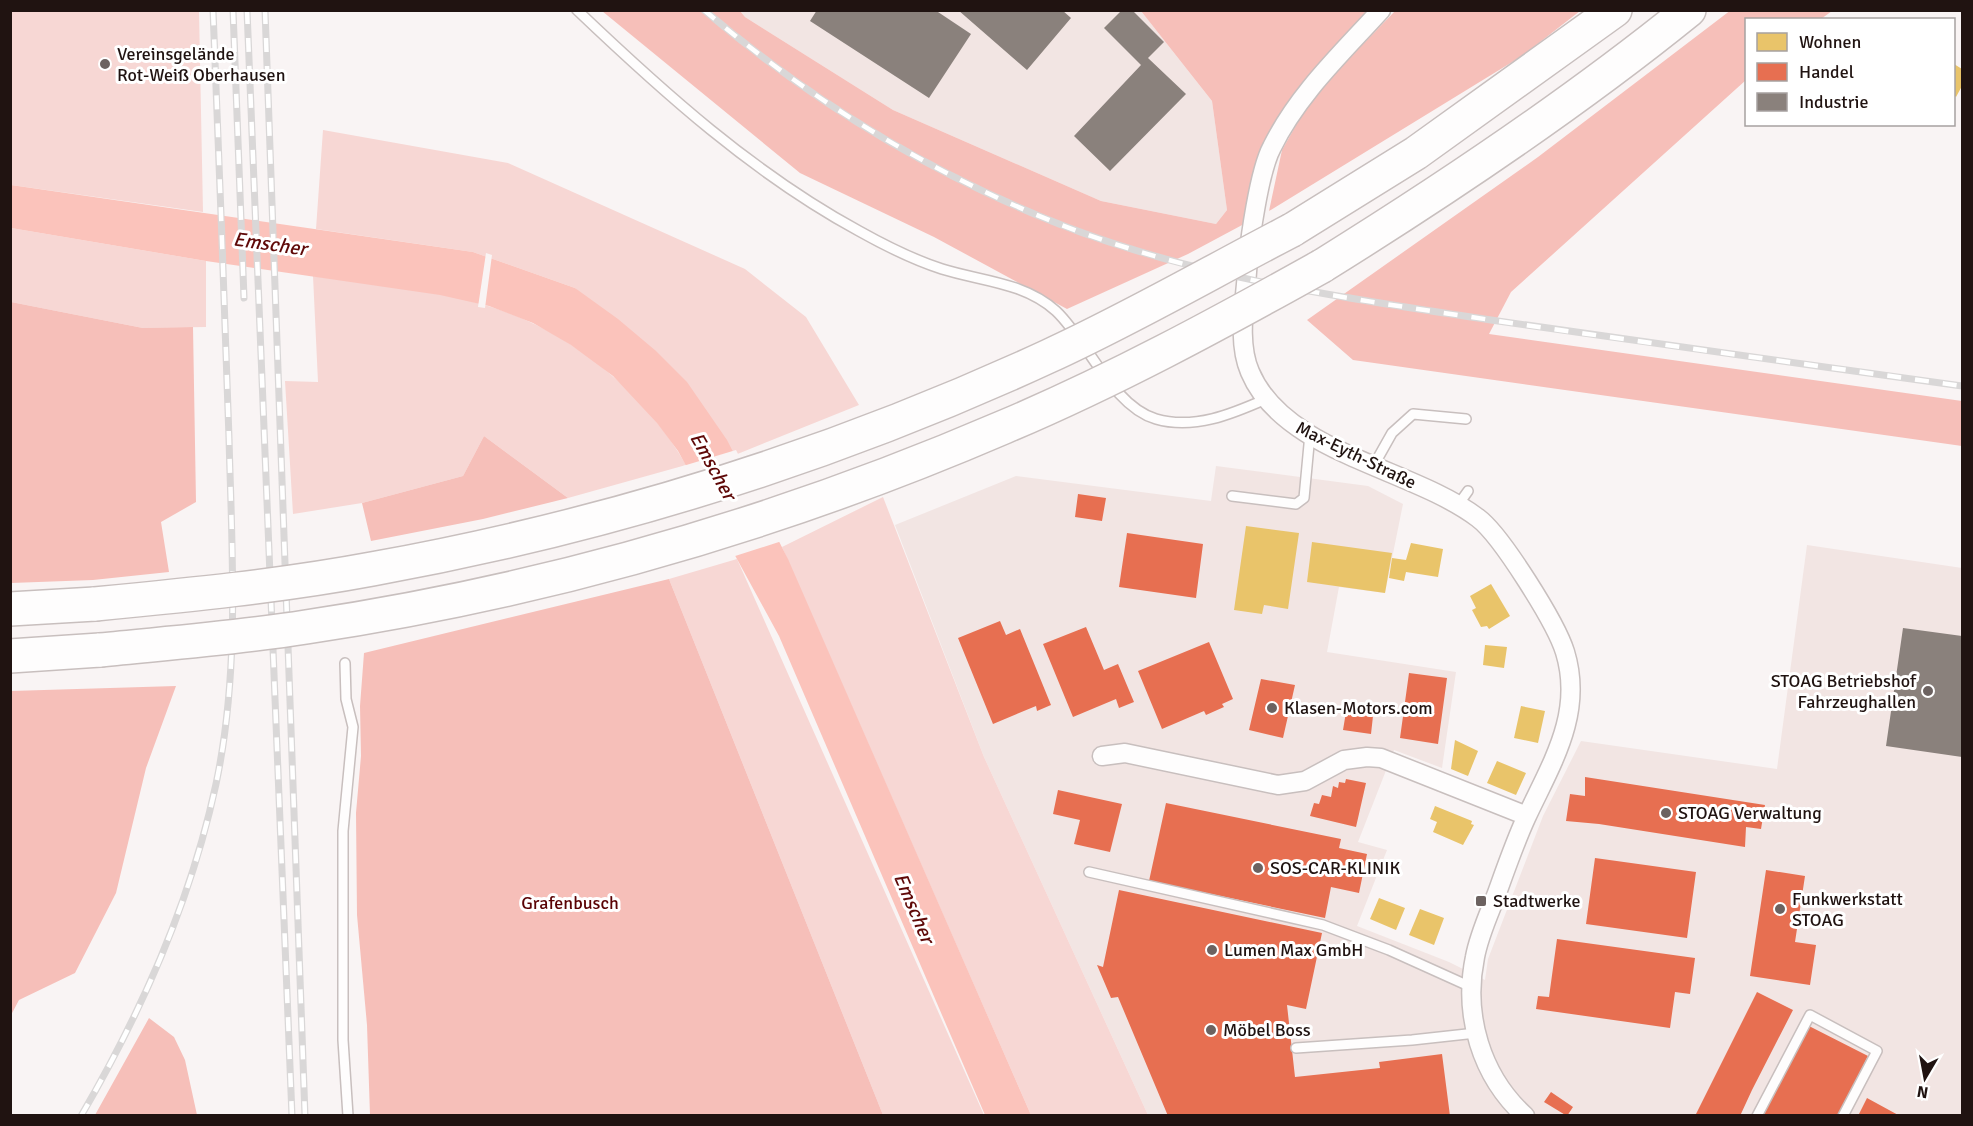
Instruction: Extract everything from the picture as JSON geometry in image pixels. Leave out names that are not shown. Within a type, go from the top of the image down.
[{"type":"highway","points":[[10,609],[95,604],[231,590],[372,569],[488,546],[606,518],[868,432],[1050,356],[1292,230],[1416,153],[1615,10]]},
{"type":"highway","points":[[10,656],[235,637],[395,612],[503,590],[623,560],[754,521],[881,477],[1004,428],[1113,378],[1322,266],[1445,189],[1537,125],[1689,10]]},
{"type":"street","name":"Max-Eyth-Straße","points":[[1381,10],[1313,83],[1267,157],[1248,263],[1243,331],[1248,368],[1266,399],[1291,424],[1374,465],[1463,498],[1494,533],[1560,638],[1568,664],[1570,710],[1564,737],[1527,816],[1476,952],[1471,987],[1476,1033],[1484,1060],[1497,1085],[1525,1116]]},
{"type":"street","points":[[1102,756],[1125,753],[1278,785],[1305,782],[1344,760],[1367,756],[1381,758],[1527,816]]},
{"type":"lane","points":[[576,10],[706,126],[760,168],[858,231],[941,269],[1004,283],[1030,294],[1056,311],[1131,406],[1157,419],[1218,420],[1266,399]]},
{"type":"lane","points":[[1374,465],[1392,433],[1413,414],[1466,419]]},
{"type":"lane","points":[[1232,496],[1296,504],[1304,498],[1310,434]]},
{"type":"lane","points":[[345,663],[346,699],[353,727],[343,831],[343,1040],[348,1116]]},
{"type":"lane","points":[[1089,872],[1323,925],[1389,950],[1471,987]]},
{"type":"lane","points":[[1757,1116],[1810,1015],[1877,1051],[1843,1116]]},
{"type":"lane","points":[[1296,1048],[1476,1033]]},
{"type":"shaded area","name":"Vereinsgelände Rot-Weiß Oberhausen","points":[[10,11],[199,11],[203,212],[11,185]]},
{"type":"shaded area","points":[[740,11],[1141,11],[1212,101],[1227,210],[1216,224],[1101,201],[893,110],[745,17]]},
{"type":"shaded area","points":[[323,130],[508,163],[745,269],[806,317],[859,405],[735,455],[575,288],[473,252],[316,229]]},
{"type":"shaded area","points":[[11,228],[206,261],[206,327],[143,328],[11,302]]},
{"type":"shaded area","points":[[313,276],[467,300],[518,317],[547,331],[602,367],[627,389],[669,438],[686,465],[568,498],[484,436],[463,476],[362,503],[293,514],[285,381],[318,382]]},
{"type":"shaded area","points":[[1216,466],[1368,486],[1403,504],[1385,593],[1339,587],[1327,652],[1456,672],[1442,768],[1394,750],[1358,842],[1387,850],[1357,926],[1449,962],[1485,980],[1488,959],[1543,816],[1581,741],[1777,769],[1807,545],[1962,568],[1962,1115],[1148,1115],[984,757],[895,525],[1016,476],[1211,501]]},
{"type":"shaded area","points":[[883,497],[984,757],[1148,1115],[1031,1115],[782,547]]},
{"type":"shaded area","points":[[737,559],[984,1115],[883,1115],[669,579]]},
{"type":"green space","points":[[1731,10],[1832,11],[1822,18],[1745,18],[1745,81],[1511,292],[1489,334],[1962,401],[1962,446],[1353,360],[1307,320],[1538,157]]},
{"type":"green space","points":[[602,11],[740,11],[745,17],[893,110],[1101,201],[1216,224],[1227,210],[1212,101],[1141,11],[1373,11],[1306,82],[1244,224],[1188,254],[1067,309],[934,237],[800,173]]},
{"type":"green space","points":[[1395,11],[1580,11],[1522,56],[1269,211],[1282,150],[1312,97]]},
{"type":"green space","points":[[11,302],[143,328],[193,327],[196,502],[161,522],[169,572],[93,580],[11,583]]},
{"type":"green space","points":[[484,436],[568,498],[483,519],[371,541],[362,503],[463,476]]},
{"type":"green space","name":"Grafenbusch","points":[[669,579],[883,1115],[370,1115],[367,1025],[357,915],[356,813],[361,756],[360,706],[364,653]]},
{"type":"green space","points":[[176,686],[146,768],[116,893],[75,973],[19,1000],[11,1015],[11,691]]},
{"type":"green space","points":[[149,1018],[174,1037],[185,1060],[197,1115],[95,1115]]},
{"type":"water","name":"Emscher","points":[[11,185],[473,252],[575,288],[618,319],[656,351],[687,382],[727,440],[788,559],[1031,1115],[985,1115],[779,636],[678,451],[657,423],[613,376],[571,345],[533,323],[489,306],[440,295],[206,261],[11,228]]},
{"type":"pier","points":[[486,253],[492,255],[485,308],[478,307]]},
{"type":"pier","points":[[736,450],[782,541],[732,557],[683,466]]},
{"type":"building: Wohnen","points":[[1955,65],[1962,69],[1962,86],[1956,97]]},
{"type":"building: Wohnen","points":[[1246,526],[1299,533],[1288,609],[1264,605],[1262,614],[1234,610]]},
{"type":"building: Wohnen","points":[[1312,542],[1392,553],[1385,593],[1307,582]]},
{"type":"building: Wohnen","points":[[1411,543],[1443,549],[1438,577],[1406,572],[1404,581],[1389,578],[1392,558],[1406,560]]},
{"type":"building: Wohnen","points":[[1491,584],[1510,616],[1489,629],[1487,626],[1481,627],[1472,610],[1476,608],[1470,596]]},
{"type":"building: Wohnen","points":[[1485,645],[1507,647],[1504,668],[1483,665]]},
{"type":"building: Wohnen","points":[[1521,706],[1545,711],[1538,743],[1514,738]]},
{"type":"building: Wohnen","points":[[1455,740],[1478,751],[1468,776],[1451,769]]},
{"type":"building: Wohnen","points":[[1497,761],[1526,773],[1516,795],[1487,783]]},
{"type":"building: Wohnen","points":[[1435,806],[1472,821],[1471,824],[1474,825],[1463,845],[1433,832],[1437,822],[1430,819]]},
{"type":"building: Wohnen","points":[[1379,898],[1405,908],[1396,930],[1370,919]]},
{"type":"building: Wohnen","points":[[1420,909],[1444,918],[1434,945],[1409,935]]},
{"type":"building: Handel","points":[[1078,494],[1106,498],[1102,521],[1075,517]]},
{"type":"building: Handel","points":[[1127,533],[1203,544],[1196,598],[1119,587]]},
{"type":"building: Handel","points":[[1000,621],[1006,635],[1020,629],[1051,705],[1037,711],[1036,706],[993,724],[958,638]]},
{"type":"building: Handel","points":[[1086,627],[1104,670],[1118,664],[1134,702],[1119,708],[1116,699],[1073,717],[1043,644]]},
{"type":"building: Handel","points":[[1209,642],[1233,699],[1222,704],[1224,707],[1206,715],[1204,711],[1162,729],[1138,671]]},
{"type":"building: Handel","points":[[1409,673],[1447,678],[1438,744],[1400,738]]},
{"type":"building: Handel","name":"Klasen-Motors.com","points":[[1261,679],[1295,685],[1283,738],[1249,730]]},
{"type":"building: Handel","points":[[1346,712],[1373,716],[1371,734],[1343,730]]},
{"type":"building: Handel","name":"STOAG Verwaltung","points":[[1585,777],[1765,805],[1761,829],[1746,827],[1745,847],[1566,821],[1570,794],[1585,796]]},
{"type":"building: Handel","points":[[1346,779],[1366,783],[1356,827],[1310,816],[1314,803],[1319,804],[1322,795],[1331,797],[1333,786],[1338,788],[1339,782],[1345,783]]},
{"type":"building: Handel","points":[[1058,790],[1122,804],[1110,852],[1074,844],[1080,820],[1053,814]]},
{"type":"building: Handel","name":"SOS-CAR-KLINIK","points":[[1166,803],[1341,839],[1339,848],[1367,854],[1359,893],[1331,887],[1325,918],[1149,881]]},
{"type":"building: Handel","points":[[1595,858],[1696,872],[1687,938],[1586,924]]},
{"type":"building: Handel","name":"Funkwerkstatt STOAG","points":[[1766,870],[1805,876],[1795,942],[1816,945],[1810,985],[1750,976]]},
{"type":"building: Handel","name":"Möbel Boss","points":[[1119,890],[1322,933],[1306,1009],[1287,1005],[1295,1077],[1380,1068],[1379,1062],[1442,1054],[1450,1116],[1168,1116],[1118,997],[1111,998],[1097,965],[1103,967]]},
{"type":"building: Handel","points":[[1557,939],[1695,958],[1690,994],[1675,992],[1670,1028],[1536,1009],[1538,996],[1549,997]]},
{"type":"building: Handel","points":[[1757,992],[1793,1010],[1740,1116],[1695,1116]]},
{"type":"building: Handel","points":[[1809,1026],[1868,1056],[1838,1116],[1763,1116]]},
{"type":"building: Handel","points":[[1551,1092],[1573,1107],[1567,1116],[1544,1102]]},
{"type":"building: Handel","points":[[1867,1098],[1900,1116],[1858,1116]]},
{"type":"building: Industrie","points":[[817,10],[935,10],[971,34],[929,98],[810,21]]},
{"type":"building: Industrie","points":[[958,10],[1062,10],[1071,18],[1027,70]]},
{"type":"building: Industrie","points":[[1122,10],[1132,10],[1164,42],[1148,58],[1186,94],[1110,171],[1074,136],[1141,65],[1104,28]]},
{"type":"building: Industrie","name":"STOAG Betriebshof Fahrzeughallen","points":[[1903,628],[1962,636],[1962,757],[1886,746]]},
{"type":"railway","points":[[81,1116],[124,1037],[162,955],[193,871],[216,784],[224,741],[229,698],[233,568],[213,10]]},
{"type":"railway","points":[[233,10],[244,298]]},
{"type":"railway","points":[[247,10],[292,1116]]},
{"type":"railway","points":[[265,10],[305,1116]]},
{"type":"railway","points":[[704,10],[744,43],[829,104],[918,158],[964,182],[1059,224],[1164,259],[1272,284],[1381,303],[1962,386]]},
{"type":"place","name":"Vereinsgelände Rot-Weiß Oberhausen","points":[[105,64]]},
{"type":"place","name":"STOAG Betriebshof Fahrzeughallen","points":[[1928,691]]},
{"type":"place","name":"Klasen-Motors.com","points":[[1272,708]]},
{"type":"place","name":"STOAG Verwaltung","points":[[1666,813]]},
{"type":"place","name":"SOS-CAR-KLINIK","points":[[1258,868]]},
{"type":"place","name":"Stadtwerke","points":[[1481,901]]},
{"type":"place","name":"Funkwerkstatt STOAG","points":[[1780,909]]},
{"type":"place","name":"Lumen Max GmbH","points":[[1212,950]]},
{"type":"place","name":"Möbel Boss","points":[[1211,1030]]}]
